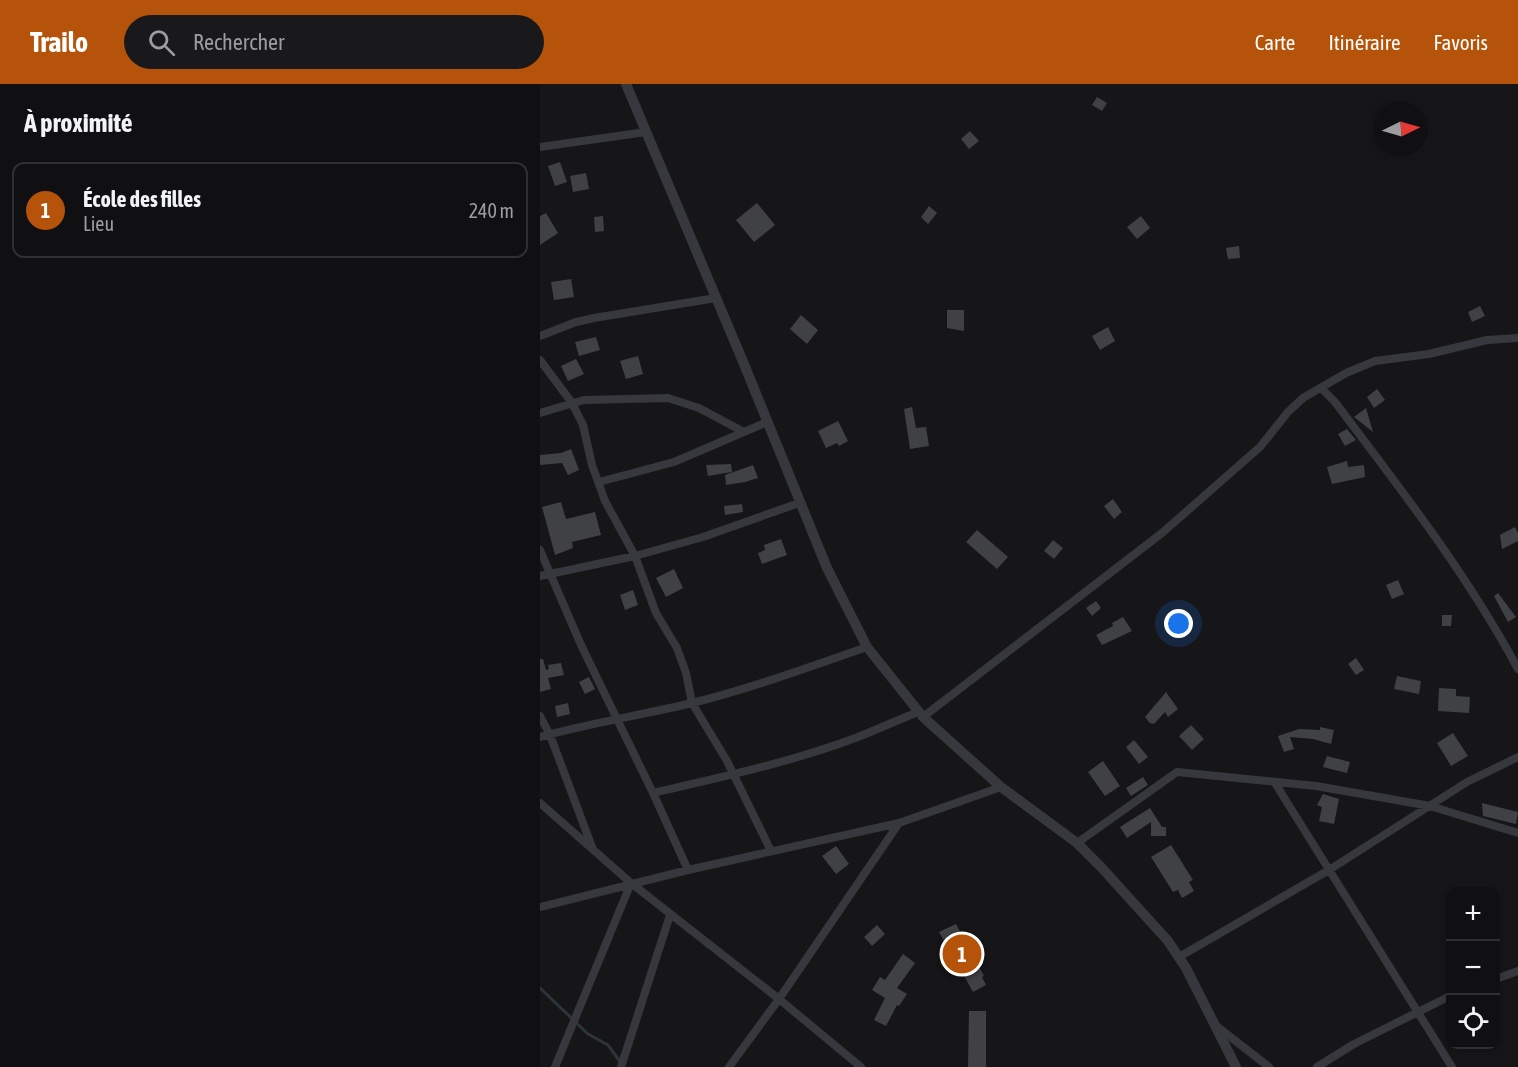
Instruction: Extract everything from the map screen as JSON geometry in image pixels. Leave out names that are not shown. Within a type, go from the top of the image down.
[{"type":"street","points":[[627,84],[799,503],[833,582],[867,647],[920,715],[1001,787],[1077,843],[1168,941],[1179,957],[1236,1067]]},
{"type":"street","points":[[540,147],[646,132]]},
{"type":"street","points":[[540,336],[576,322],[594,318],[716,298]]},
{"type":"street","points":[[653,793],[733,775],[848,741],[920,715],[1162,533],[1260,447],[1294,405],[1346,373],[1385,358],[1429,354],[1487,340],[1518,338]]},
{"type":"street","points":[[540,360],[572,403],[583,425],[592,465],[608,510],[635,556],[656,613],[677,648],[683,663],[692,703],[727,761],[771,851]]},
{"type":"street","points":[[1321,388],[1335,402],[1442,547],[1490,620],[1518,669]]},
{"type":"street","points":[[540,413],[584,400],[668,398],[699,408],[744,432]]},
{"type":"street","points":[[599,482],[674,462],[767,422]]},
{"type":"street","points":[[540,576],[635,556],[714,534],[799,503]]},
{"type":"street","points":[[540,550],[581,645],[688,870]]},
{"type":"street","points":[[540,737],[615,718],[692,703],[774,680],[867,647]]},
{"type":"street","points":[[540,716],[550,735],[593,851]]},
{"type":"street","points":[[1179,957],[1329,870],[1467,782],[1518,757]]},
{"type":"street","points":[[1077,843],[1176,772],[1316,786],[1430,806],[1518,833]]},
{"type":"street","points":[[1275,783],[1452,1067]]},
{"type":"street","points":[[540,907],[631,883],[899,824],[1001,787]]},
{"type":"street","points":[[540,803],[631,883],[779,999],[861,1067]]},
{"type":"street","points":[[729,1067],[779,999],[899,824]]},
{"type":"street","points":[[555,1067],[631,883]]},
{"type":"street","points":[[621,1067],[670,915]]},
{"type":"street","points":[[1500,978],[1518,971]]},
{"type":"street","points":[[1317,1067],[1354,1044],[1446,998]]},
{"type":"street","points":[[1214,1024],[1269,1067]]},
{"type":"building","points":[[1097,97],[1107,103],[1102,111],[1092,105]]},
{"type":"building","points":[[970,131],[979,141],[969,149],[961,139]]},
{"type":"building","points":[[560,162],[567,182],[555,186],[548,166]]},
{"type":"building","points":[[586,173],[589,189],[573,192],[570,176]]},
{"type":"building","points":[[757,203],[775,225],[754,242],[736,220]]},
{"type":"building","points":[[929,206],[937,213],[928,224],[921,217]]},
{"type":"building","points":[[546,213],[558,233],[540,245],[540,216]]},
{"type":"building","points":[[603,216],[604,231],[595,232],[594,217]]},
{"type":"building","points":[[1141,216],[1150,228],[1137,239],[1127,227]]},
{"type":"building","points":[[1239,246],[1240,258],[1228,259],[1226,248]]},
{"type":"building","points":[[571,279],[574,297],[554,300],[551,282]]},
{"type":"building","points":[[1480,306],[1485,316],[1472,322],[1468,312]]},
{"type":"building","points":[[947,310],[964,310],[964,331],[947,328]]},
{"type":"building","points":[[801,315],[818,330],[807,344],[790,329]]},
{"type":"building","points":[[1108,327],[1115,341],[1100,350],[1092,336]]},
{"type":"building","points":[[596,337],[600,350],[579,356],[575,342]]},
{"type":"building","points":[[638,356],[643,374],[626,379],[620,361]]},
{"type":"building","points":[[576,359],[584,374],[568,381],[561,366]]},
{"type":"building","points":[[1377,389],[1385,400],[1374,408],[1367,397]]},
{"type":"building","points":[[912,407],[916,428],[926,427],[929,446],[910,449],[904,409]]},
{"type":"building","points":[[1366,408],[1373,432],[1354,417]]},
{"type":"building","points":[[838,421],[848,441],[839,446],[837,443],[826,448],[818,431]]},
{"type":"building","points":[[1347,429],[1356,440],[1345,446],[1338,434]]},
{"type":"building","points":[[571,449],[579,470],[568,475],[562,463],[540,465],[540,455],[561,453]]},
{"type":"building","points":[[1347,461],[1348,467],[1364,465],[1365,477],[1332,484],[1327,467]]},
{"type":"building","points":[[731,464],[732,472],[708,476],[706,465]]},
{"type":"building","points":[[753,465],[758,478],[726,485],[725,475]]},
{"type":"building","points":[[1113,499],[1122,512],[1114,519],[1104,506]]},
{"type":"building","points":[[561,502],[566,519],[595,512],[601,535],[572,542],[573,548],[555,555],[542,507]]},
{"type":"building","points":[[742,504],[743,512],[725,515],[724,506]]},
{"type":"building","points":[[1515,527],[1518,541],[1502,549],[1500,535]]},
{"type":"building","points":[[977,530],[1008,557],[997,569],[966,542]]},
{"type":"building","points":[[781,539],[787,555],[762,564],[758,553],[765,550],[764,545]]},
{"type":"building","points":[[1053,540],[1063,548],[1054,559],[1044,551]]},
{"type":"building","points":[[674,569],[683,588],[666,597],[656,578]]},
{"type":"building","points":[[1398,580],[1404,594],[1392,599],[1386,585]]},
{"type":"building","points":[[633,590],[638,605],[625,610],[620,595]]},
{"type":"building","points":[[1498,593],[1516,617],[1508,622],[1494,596]]},
{"type":"building","points":[[1096,601],[1101,608],[1092,616],[1086,608]]},
{"type":"building","points":[[1442,615],[1452,615],[1451,626],[1442,626]]},
{"type":"building","points":[[1123,617],[1132,631],[1102,645],[1096,635],[1113,626],[1112,623]]},
{"type":"building","points":[[1356,658],[1364,670],[1356,675],[1348,664]]},
{"type":"building","points":[[540,659],[543,659],[546,670],[549,669],[548,665],[561,663],[564,675],[548,678],[551,689],[540,692]]},
{"type":"building","points":[[1397,676],[1421,681],[1419,694],[1394,689]]},
{"type":"building","points":[[589,677],[595,689],[585,694],[579,682]]},
{"type":"building","points":[[1439,688],[1456,689],[1456,696],[1470,697],[1469,713],[1438,711]]},
{"type":"building","points":[[1166,692],[1178,709],[1168,717],[1165,712],[1154,724],[1150,723],[1145,717]]},
{"type":"building","points":[[568,703],[570,714],[557,717],[555,706]]},
{"type":"building","points":[[1191,725],[1204,739],[1192,750],[1179,736]]},
{"type":"building","points":[[1320,727],[1334,730],[1331,744],[1313,739],[1290,737],[1294,749],[1284,752],[1278,736],[1299,729],[1320,730]]},
{"type":"building","points":[[1453,733],[1468,756],[1451,766],[1437,743]]},
{"type":"building","points":[[1134,740],[1148,757],[1139,764],[1126,747]]},
{"type":"building","points":[[1327,756],[1350,762],[1347,773],[1323,767]]},
{"type":"building","points":[[1103,761],[1120,786],[1105,796],[1088,772]]},
{"type":"building","points":[[1143,777],[1148,785],[1131,796],[1126,788]]},
{"type":"building","points":[[1323,794],[1339,799],[1334,824],[1319,821],[1322,807],[1317,805]]},
{"type":"building","points":[[1482,803],[1518,812],[1516,824],[1483,816]]},
{"type":"building","points":[[1150,808],[1162,827],[1166,827],[1166,836],[1151,836],[1151,822],[1127,838],[1120,827]]},
{"type":"building","points":[[1171,845],[1193,880],[1189,882],[1194,891],[1182,898],[1178,890],[1173,892],[1151,857]]},
{"type":"building","points":[[836,846],[849,864],[836,874],[822,856]]},
{"type":"building","points":[[956,924],[984,976],[982,977],[986,985],[973,992],[939,932]]},
{"type":"building","points":[[877,925],[885,934],[872,946],[864,937]]},
{"type":"building","points":[[903,954],[915,963],[897,988],[907,994],[899,1006],[897,1005],[886,1026],[874,1020],[885,998],[872,990],[880,977],[885,980]]},
{"type":"building","points":[[969,1011],[986,1011],[986,1067],[968,1067]]},
{"type":"waterway","points":[[540,988],[588,1034],[608,1045],[621,1063]]},
{"type":"place","name":"École des filles","points":[[962,954]]}]
